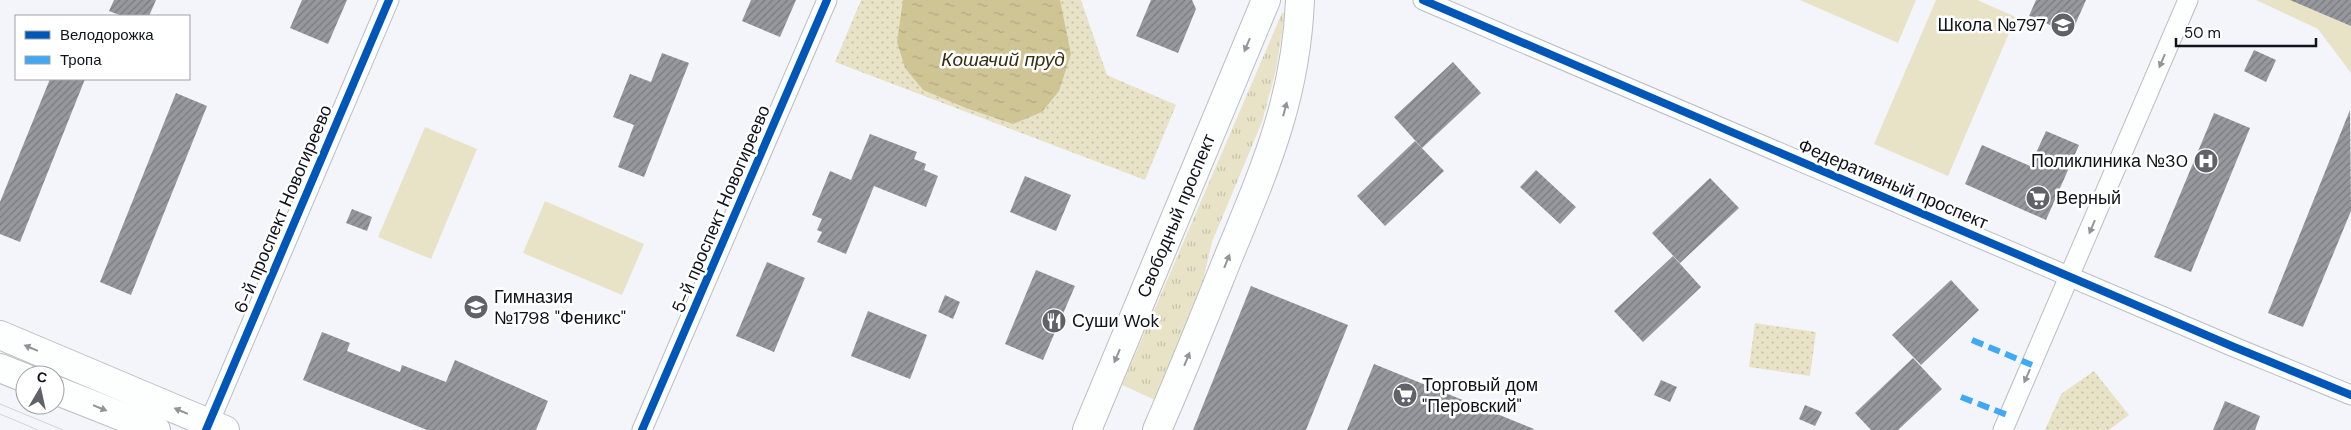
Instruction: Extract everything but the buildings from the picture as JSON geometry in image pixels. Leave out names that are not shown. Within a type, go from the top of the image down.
[{"type":"main road","name":"Свободный проспект","points":[[1087,430],[1266,0]]},
{"type":"main road","points":[[1157,430],[1279,129],[1293,73],[1299,31],[1300,0]]},
{"type":"main road","points":[[0,335],[213,427]]},
{"type":"main road","points":[[0,368],[15,374]]},
{"type":"main road","points":[[65,394],[156,430]]},
{"type":"street","name":"6-й проспект Новогиреево","points":[[213,427],[389,0]]},
{"type":"street","name":"5-й проспект Новогиреево","points":[[642,430],[827,0]]},
{"type":"street","name":"Федеративный проспект","points":[[1422,0],[2071,276],[2234,348],[2351,395]]},
{"type":"street","points":[[2004,430],[2188,0]]},
{"type":"green space","points":[[861,0],[1081,0],[1107,75],[1176,105],[1145,180],[835,62]]},
{"type":"green space","points":[[1800,0],[1916,0],[1898,43]]},
{"type":"green space","points":[[1936,0],[1977,0],[2016,17],[1948,176],[1874,144]]},
{"type":"green space","points":[[2256,0],[2351,0],[2351,73],[2318,29]]},
{"type":"green space","points":[[1282,13],[1285,13],[1276,70],[1262,122],[1212,242],[1199,298],[1155,400],[1122,385]]},
{"type":"green space","points":[[425,127],[477,149],[431,259],[378,237]]},
{"type":"green space","points":[[545,201],[644,244],[622,295],[523,253]]},
{"type":"green space","points":[[1755,323],[1816,332],[1810,376],[1749,367]]},
{"type":"green space","points":[[2094,371],[2129,415],[2109,430],[2045,430],[2061,394]]},
{"type":"water","name":"Кошачий пруд","points":[[903,0],[1060,0],[1071,54],[1059,91],[1042,112],[1013,124],[966,108],[923,90],[905,68],[897,42]]},
{"type":"tram line","points":[[0,404],[63,430]]},
{"type":"tram line","points":[[0,414],[38,430]]},
{"type":"marked path","points":[[1972,340],[2032,365]]},
{"type":"marked path","points":[[1961,397],[2010,416]]},
{"type":"cycle path","points":[[206,430],[389,0]]},
{"type":"cycle path","points":[[642,430],[827,0]]},
{"type":"cycle path","points":[[1423,0],[2234,347],[2351,395]]},
{"type":"place","name":"Школа №797","points":[[2063,25]]},
{"type":"place","name":"Поликлиника №30","points":[[2206,161]]},
{"type":"place","name":"Верный","points":[[2038,198]]},
{"type":"place","name":"Гимназия №1798 \"Феникс\"","points":[[476,307]]},
{"type":"place","name":"Суши Wok","points":[[1054,321]]},
{"type":"place","name":"Торговый дом \"Перовский\"","points":[[1405,395]]}]
